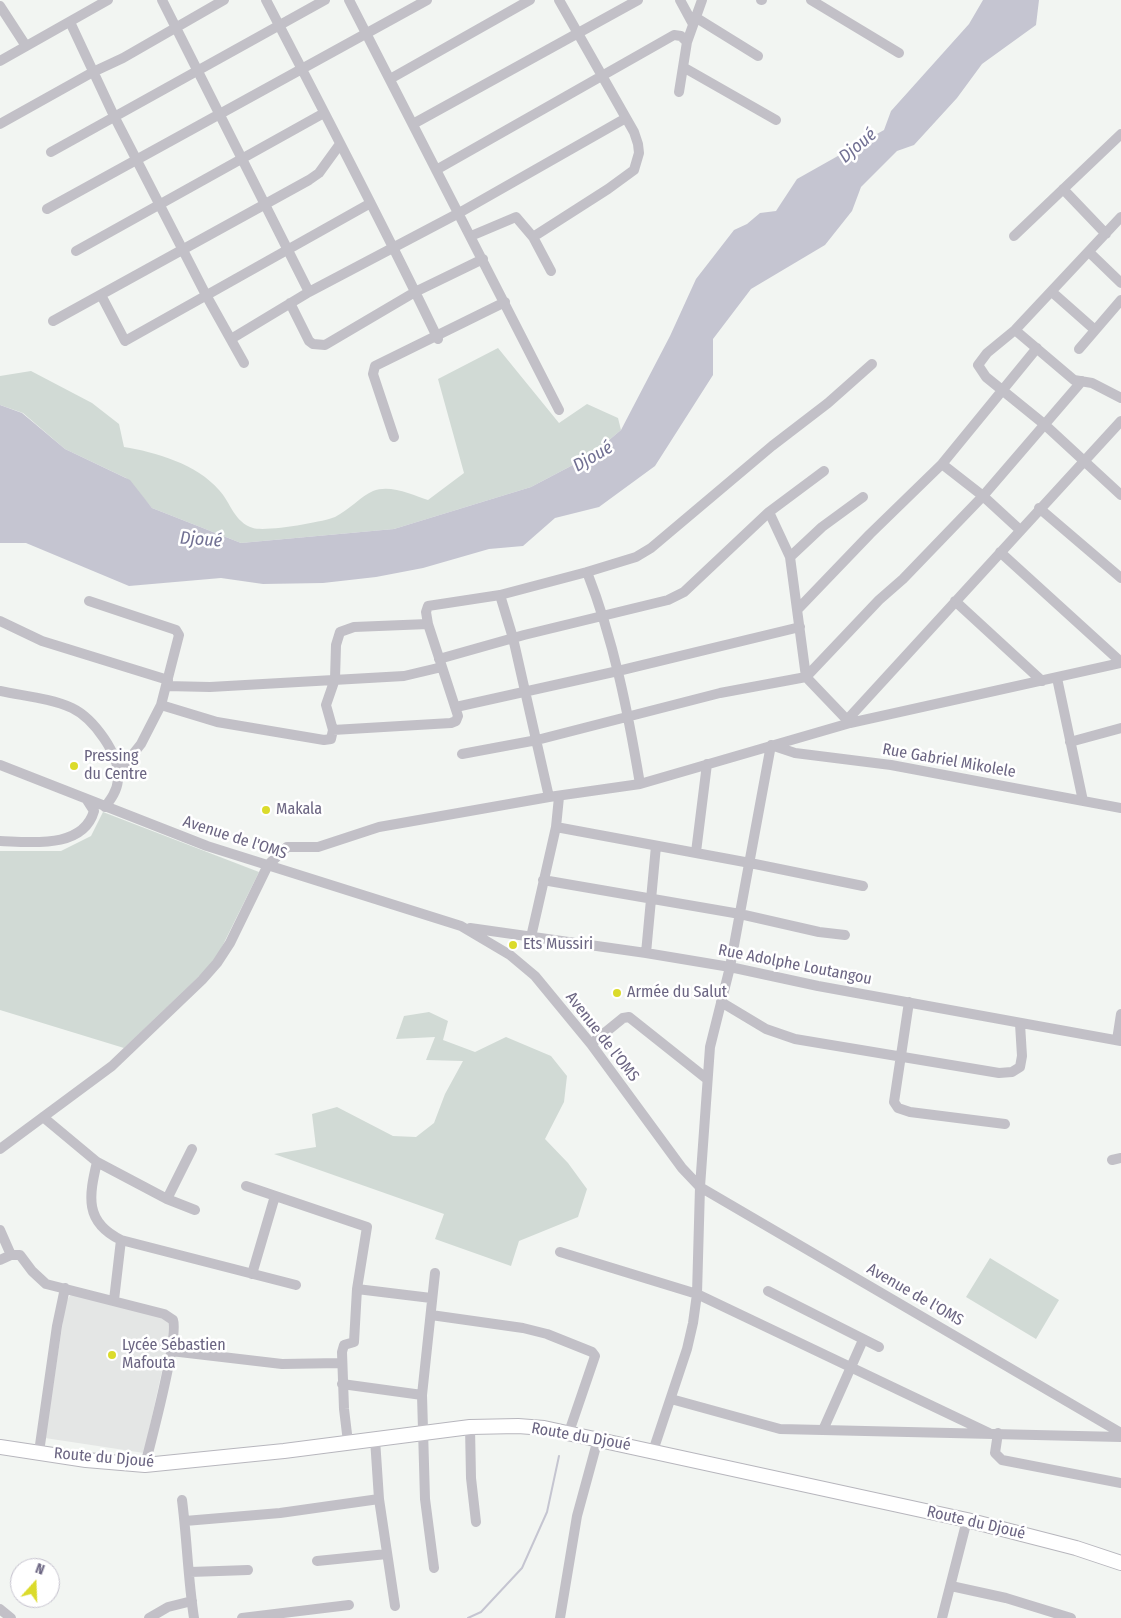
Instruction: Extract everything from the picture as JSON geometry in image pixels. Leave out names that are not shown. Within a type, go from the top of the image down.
[{"type":"main road","name":"Route du Djoué","points":[[0,1447],[86,1460],[145,1465],[470,1428],[518,1426],[569,1432],[967,1520],[1076,1548],[1121,1563]]},
{"type":"street","points":[[0,62],[108,0]]},
{"type":"street","points":[[162,0],[219,116],[266,203],[310,292]]},
{"type":"street","points":[[0,124],[93,72],[123,58],[224,0]]},
{"type":"street","points":[[266,0],[437,338]]},
{"type":"street","points":[[50,152],[324,0]]},
{"type":"street","points":[[349,0],[560,410]]},
{"type":"street","points":[[46,209],[219,116],[427,0]]},
{"type":"street","points":[[390,79],[530,0]]},
{"type":"street","points":[[533,238],[634,170],[638,153],[638,144],[626,118],[576,34],[559,0]]},
{"type":"street","points":[[413,124],[638,0]]},
{"type":"street","points":[[680,0],[694,21],[758,56]]},
{"type":"street","points":[[679,92],[688,42],[702,0]]},
{"type":"street","points":[[811,0],[899,53]]},
{"type":"street","points":[[0,6],[26,46]]},
{"type":"street","points":[[70,22],[114,116],[161,204],[206,295],[244,363]]},
{"type":"street","points":[[436,170],[674,35],[682,36],[688,42]]},
{"type":"street","points":[[683,68],[776,120]]},
{"type":"street","points":[[76,251],[324,113]]},
{"type":"street","points":[[231,339],[310,292],[460,213],[626,118]]},
{"type":"street","points":[[1014,236],[1121,134]]},
{"type":"street","points":[[53,321],[319,173],[340,144]]},
{"type":"street","points":[[1063,189],[1106,234]]},
{"type":"street","points":[[101,295],[124,341],[287,248],[370,204]]},
{"type":"street","points":[[471,236],[516,216],[533,238],[551,271]]},
{"type":"street","points":[[1121,217],[1052,292],[1015,330],[987,353],[978,365],[981,373],[1044,424],[1121,495]]},
{"type":"street","points":[[1089,252],[1121,282]]},
{"type":"street","points":[[290,304],[309,341],[318,345],[325,345],[415,292],[483,259]]},
{"type":"street","points":[[1052,292],[1095,330]]},
{"type":"street","points":[[1079,349],[1121,300]]},
{"type":"street","points":[[394,437],[373,370],[384,360],[437,338],[505,302]]},
{"type":"street","points":[[1015,330],[1067,375],[1082,382],[1106,389],[1121,398]]},
{"type":"street","points":[[798,609],[870,534],[942,464],[1037,348]]},
{"type":"street","points":[[333,730],[451,723],[458,718],[428,624],[428,606],[500,595],[636,557],[651,548],[772,446],[828,403],[872,364]]},
{"type":"street","points":[[462,754],[537,740],[720,693],[806,677],[872,606],[903,579],[983,496],[1082,382]]},
{"type":"street","points":[[848,722],[1039,508],[1121,421]]},
{"type":"street","points":[[942,464],[983,496],[1020,530]]},
{"type":"street","points":[[0,621],[42,641],[167,683],[210,687],[404,676],[514,638],[668,600],[684,592],[769,512],[824,472]]},
{"type":"street","points":[[790,557],[822,527],[863,497]]},
{"type":"street","points":[[1039,508],[1121,578]]},
{"type":"street","points":[[769,512],[790,557],[806,677],[848,722]]},
{"type":"street","points":[[1000,552],[1121,662]]},
{"type":"street","points":[[587,572],[603,617],[618,671],[629,715],[640,784]]},
{"type":"street","points":[[500,595],[514,638],[537,740],[554,797],[556,827],[531,937]]},
{"type":"street","points":[[89,601],[176,630],[178,634],[161,705],[141,744],[118,773]]},
{"type":"street","points":[[955,601],[1042,681]]},
{"type":"street","points":[[161,705],[217,722],[324,740],[330,739],[333,730],[326,705],[335,679],[336,645],[340,632],[354,627],[428,624]]},
{"type":"street","points":[[456,708],[800,627]]},
{"type":"street","points":[[0,1149],[112,1066],[217,963],[247,912],[268,864],[287,847],[318,846],[379,827],[640,784],[848,722],[1057,678],[1121,662]]},
{"type":"street","points":[[1057,678],[1083,801]]},
{"type":"street","points":[[0,691],[58,703],[72,708],[86,717],[102,736],[113,755],[118,773],[116,790],[105,807]]},
{"type":"street","points":[[1070,742],[1121,728]]},
{"type":"street","points":[[653,1451],[687,1349],[697,1294],[700,1187],[710,1047],[730,967],[771,745]]},
{"type":"street","name":"Rue Gabriel Mikolele","points":[[771,745],[795,753],[892,765],[1121,808]]},
{"type":"street","points":[[696,852],[708,764]]},
{"type":"street","name":"Avenue de l'OMS","points":[[0,765],[207,846],[462,926],[510,955],[535,976],[591,1044],[657,1136],[700,1187],[1121,1433]]},
{"type":"street","points":[[0,841],[52,840],[74,836],[90,822],[94,811],[87,800]]},
{"type":"street","points":[[556,827],[750,862],[863,886]]},
{"type":"street","points":[[646,952],[656,846]]},
{"type":"street","points":[[543,880],[740,914],[803,929],[845,935]]},
{"type":"street","name":"Rue Adolphe Loutangou","points":[[462,926],[646,952],[1020,1024],[1119,1040]]},
{"type":"street","points":[[721,1002],[780,1035],[999,1073],[1012,1072],[1020,1067],[1022,1056],[1020,1024]]},
{"type":"street","points":[[909,1002],[894,1102],[898,1108],[910,1112],[1005,1124]]},
{"type":"street","points":[[1119,1040],[1121,1014]]},
{"type":"street","points":[[591,1044],[623,1018],[630,1017],[707,1079]]},
{"type":"street","points":[[43,1116],[97,1162],[167,1199],[195,1210]]},
{"type":"street","points":[[167,1199],[192,1149]]},
{"type":"street","points":[[97,1162],[91,1186],[90,1201],[93,1213],[101,1226],[121,1240],[296,1285]]},
{"type":"street","points":[[246,1186],[367,1227],[357,1289],[354,1342],[344,1345],[341,1363],[348,1442]]},
{"type":"street","points":[[252,1274],[275,1196]]},
{"type":"street","points":[[0,1230],[11,1255]]},
{"type":"street","points":[[114,1300],[121,1240]]},
{"type":"street","points":[[560,1252],[697,1294],[851,1366],[945,1413],[993,1433]]},
{"type":"street","points":[[0,1260],[11,1255],[20,1255],[43,1282],[114,1300],[169,1317],[174,1325],[171,1351],[145,1465]]},
{"type":"street","points":[[434,1272],[422,1395],[426,1499],[434,1568]]},
{"type":"street","points":[[39,1452],[64,1288]]},
{"type":"street","points":[[357,1289],[431,1298]]},
{"type":"street","points":[[768,1291],[879,1347]]},
{"type":"street","points":[[431,1315],[523,1328],[547,1334],[592,1352],[594,1356],[569,1432]]},
{"type":"street","points":[[823,1430],[863,1340]]},
{"type":"street","points":[[171,1351],[282,1364],[341,1363]]},
{"type":"street","points":[[342,1384],[422,1395]]},
{"type":"street","points":[[671,1398],[774,1429],[1121,1437]]},
{"type":"street","points":[[470,1428],[476,1522]]},
{"type":"street","points":[[993,1433],[995,1453],[1002,1460],[1121,1483]]},
{"type":"street","points":[[375,1439],[380,1499],[395,1606]]},
{"type":"street","points":[[560,1618],[577,1516],[598,1439]]},
{"type":"street","points":[[185,1521],[280,1514],[380,1499]]},
{"type":"street","points":[[182,1500],[194,1618]]},
{"type":"street","points":[[942,1618],[967,1520]]},
{"type":"street","points":[[317,1561],[387,1554]]},
{"type":"street","points":[[190,1572],[248,1570]]},
{"type":"street","points":[[951,1586],[1006,1598],[1071,1618]]},
{"type":"street","points":[[149,1618],[168,1607],[192,1601]]},
{"type":"street","points":[[242,1618],[349,1605]]},
{"type":"street","points":[[0,1609],[11,1618]]},
{"type":"shaded area","points":[[498,348],[559,423],[587,404],[618,418],[621,430],[590,456],[531,487],[394,529],[241,543],[152,508],[126,478],[65,449],[23,413],[0,405],[0,376],[31,371],[92,403],[119,424],[124,447],[162,456],[199,473],[219,490],[237,517],[247,525],[260,529],[281,528],[335,517],[368,494],[380,489],[394,489],[428,500],[464,473],[438,379]]},
{"type":"shaded area","points":[[103,812],[259,872],[215,961],[124,1048],[0,1010],[0,851],[61,851],[91,836]]},
{"type":"shaded area","points":[[429,1012],[448,1021],[443,1040],[475,1052],[506,1037],[551,1056],[567,1076],[564,1102],[545,1139],[568,1163],[587,1189],[578,1217],[519,1241],[511,1266],[435,1239],[444,1214],[274,1154],[316,1147],[312,1114],[337,1107],[393,1136],[416,1137],[434,1123],[445,1094],[463,1061],[426,1060],[435,1037],[396,1039],[404,1016]]},
{"type":"shaded area","points":[[990,1258],[1059,1300],[1036,1339],[966,1297]]},
{"type":"shaded area","name":"Lycée Sébastien Mafouta","points":[[72,1293],[164,1318],[172,1325],[144,1453],[45,1438],[66,1301]]},
{"type":"water","name":"Djoué","points":[[983,0],[1039,0],[1036,25],[982,64],[957,98],[914,145],[897,151],[861,187],[852,211],[825,245],[751,289],[713,339],[713,375],[655,466],[599,507],[555,518],[523,546],[489,549],[423,568],[376,577],[323,583],[263,584],[221,578],[129,586],[26,543],[0,543],[0,405],[22,413],[65,449],[130,480],[152,508],[241,543],[394,529],[531,487],[590,456],[621,430],[670,336],[696,279],[734,230],[747,224],[760,213],[776,211],[797,179],[884,130],[891,111],[969,24]]},
{"type":"waterway","points":[[468,1618],[481,1612],[522,1568],[547,1512],[559,1456]]},
{"type":"place","name":"Pressing du Centre","points":[[74,766]]},
{"type":"place","name":"Makala","points":[[266,810]]},
{"type":"place","name":"Ets Mussiri","points":[[513,945]]},
{"type":"place","name":"Armée du Salut","points":[[617,993]]},
{"type":"place","name":"Lycée Sébastien Mafouta","points":[[112,1355]]}]
